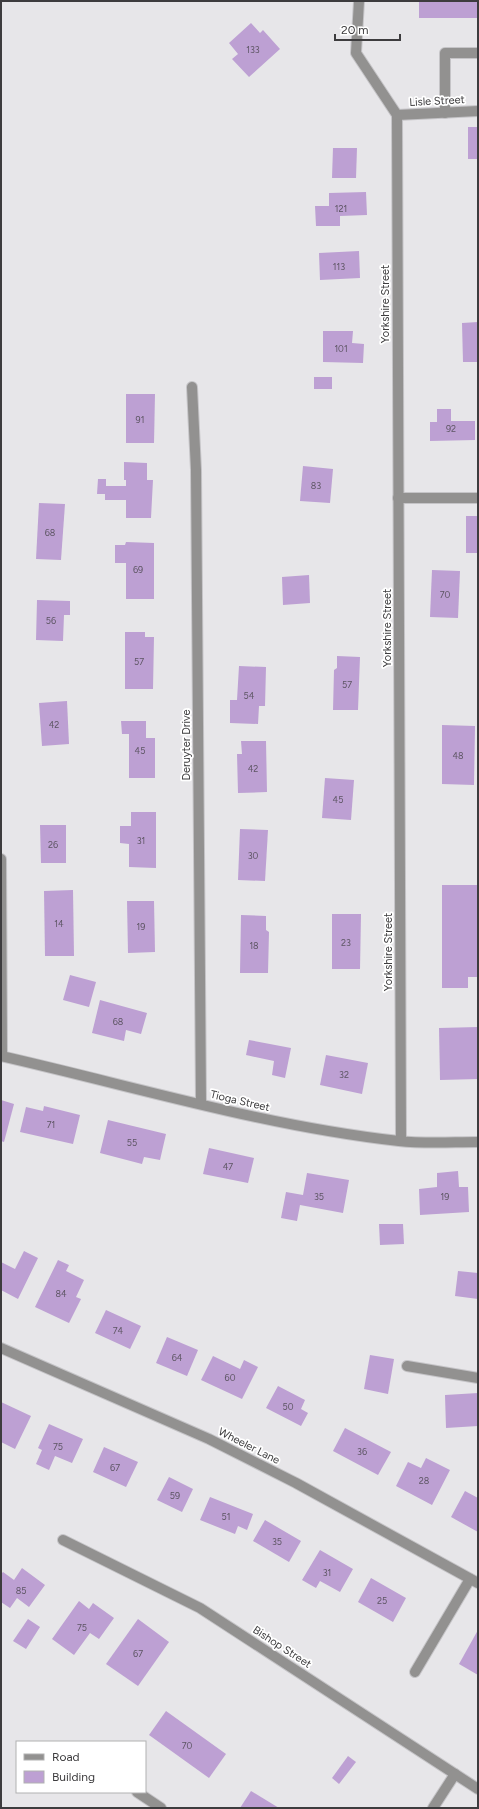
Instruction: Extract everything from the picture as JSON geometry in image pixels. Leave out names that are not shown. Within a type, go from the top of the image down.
[{"type":"street","points":[[359,1],[356,53],[396,115]]},
{"type":"street","points":[[445,113],[445,53],[478,53]]},
{"type":"street","name":"Lisle Street","points":[[396,115],[478,111]]},
{"type":"street","name":"Yorkshire Street","points":[[396,115],[401,1141]]},
{"type":"street","name":"Deruyter Drive","points":[[192,387],[196,470],[201,1104]]},
{"type":"street","points":[[398,498],[478,498]]},
{"type":"street","points":[[1,859],[2,1056]]},
{"type":"street","name":"Tioga Street","points":[[2,1056],[289,1125],[401,1141],[478,1142]]},
{"type":"street","name":"Wheeler Lane","points":[[1,1348],[209,1439],[296,1483],[474,1581]]},
{"type":"street","points":[[407,1366],[478,1378]]},
{"type":"street","name":"Bishop Street","points":[[63,1540],[200,1608],[478,1789]]},
{"type":"street","points":[[414,1672],[474,1581]]},
{"type":"street","points":[[433,1808],[455,1774]]},
{"type":"street","points":[[138,1793],[161,1808]]},
{"type":"building","points":[[419,1],[478,1],[478,18],[419,18]]},
{"type":"building","points":[[251,23],[260,33],[263,30],[280,49],[249,77],[232,59],[238,54],[229,43]]},
{"type":"building","points":[[468,127],[478,127],[478,159],[468,159]]},
{"type":"building","points":[[333,148],[357,148],[356,178],[332,178]]},
{"type":"building","points":[[366,192],[367,215],[340,216],[340,226],[316,226],[315,206],[329,206],[329,193]]},
{"type":"building","points":[[359,251],[360,278],[320,280],[319,253]]},
{"type":"building","points":[[478,322],[478,362],[463,362],[462,323]]},
{"type":"building","points":[[323,331],[353,331],[352,343],[364,344],[363,363],[323,362]]},
{"type":"building","points":[[314,377],[332,377],[332,389],[314,389]]},
{"type":"building","points":[[126,394],[155,394],[154,443],[126,443]]},
{"type":"building","points":[[437,409],[451,409],[451,421],[475,421],[475,440],[430,441],[430,422],[437,422]]},
{"type":"building","points":[[124,462],[147,463],[147,480],[153,480],[151,518],[126,518],[126,500],[105,500],[105,494],[97,494],[98,479],[106,479],[106,486],[126,486],[126,480],[124,480]]},
{"type":"building","points":[[303,466],[333,469],[330,503],[300,501]]},
{"type":"building","points":[[39,503],[65,504],[61,560],[36,559]]},
{"type":"building","points":[[466,516],[478,516],[478,553],[466,553]]},
{"type":"building","points":[[126,542],[154,543],[154,599],[126,599],[126,563],[115,563],[115,545],[125,545]]},
{"type":"building","points":[[432,570],[460,571],[458,618],[430,617]]},
{"type":"building","points":[[309,575],[310,603],[283,605],[282,577]]},
{"type":"building","points":[[37,600],[70,601],[70,615],[64,615],[63,641],[36,640]]},
{"type":"building","points":[[125,632],[145,632],[145,637],[154,637],[153,689],[125,689]]},
{"type":"building","points":[[337,656],[360,657],[358,710],[333,710],[334,670],[337,668]]},
{"type":"building","points":[[239,666],[266,667],[265,706],[259,706],[258,724],[230,723],[230,700],[237,700]]},
{"type":"building","points":[[67,701],[69,744],[42,746],[39,703]]},
{"type":"building","points":[[121,721],[146,721],[146,738],[155,738],[155,778],[129,778],[129,734],[122,734]]},
{"type":"building","points":[[442,725],[475,726],[474,785],[442,784]]},
{"type":"building","points":[[241,741],[266,741],[267,792],[238,793],[237,754],[242,754]]},
{"type":"building","points":[[325,778],[354,780],[351,820],[322,818]]},
{"type":"building","points":[[131,812],[156,812],[156,868],[129,867],[129,844],[120,843],[120,826],[131,826]]},
{"type":"building","points":[[40,825],[66,825],[66,863],[41,863]]},
{"type":"building","points":[[240,829],[268,830],[265,881],[238,880]]},
{"type":"building","points":[[442,885],[478,885],[478,977],[468,977],[468,988],[442,988]]},
{"type":"building","points":[[73,890],[74,956],[45,956],[44,891]]},
{"type":"building","points":[[127,901],[154,901],[155,952],[128,953]]},
{"type":"building","points":[[332,914],[361,914],[360,969],[332,969]]},
{"type":"building","points":[[241,915],[266,916],[266,930],[269,932],[268,973],[240,973]]},
{"type":"building","points":[[70,975],[96,982],[89,1007],[63,1000]]},
{"type":"building","points":[[100,1000],[147,1013],[141,1034],[126,1030],[124,1041],[92,1033]]},
{"type":"building","points":[[478,1027],[478,1079],[440,1080],[439,1028]]},
{"type":"building","points":[[249,1040],[291,1048],[285,1078],[272,1075],[274,1061],[246,1055]]},
{"type":"building","points":[[326,1055],[368,1063],[362,1094],[320,1085]]},
{"type":"building","points":[[1,1100],[14,1104],[4,1142],[1,1141]]},
{"type":"building","points":[[44,1106],[80,1115],[73,1144],[20,1132],[26,1107],[43,1111]]},
{"type":"building","points":[[108,1120],[166,1134],[160,1160],[144,1157],[142,1164],[100,1153]]},
{"type":"building","points":[[209,1148],[254,1158],[248,1183],[203,1174]]},
{"type":"building","points":[[458,1171],[459,1187],[468,1187],[469,1212],[420,1215],[419,1189],[437,1187],[437,1173]]},
{"type":"building","points":[[307,1173],[349,1180],[343,1213],[300,1205],[297,1221],[281,1218],[286,1192],[303,1195]]},
{"type":"building","points":[[379,1224],[403,1224],[404,1244],[380,1245]]},
{"type":"building","points":[[24,1251],[38,1258],[18,1299],[1,1290],[1,1262],[15,1269]]},
{"type":"building","points":[[58,1260],[69,1265],[66,1271],[84,1280],[76,1297],[81,1299],[69,1323],[35,1307]]},
{"type":"building","points":[[458,1271],[478,1273],[478,1299],[455,1296]]},
{"type":"building","points":[[106,1310],[141,1326],[130,1349],[95,1333]]},
{"type":"building","points":[[167,1337],[198,1350],[187,1376],[156,1363]]},
{"type":"building","points":[[370,1355],[394,1359],[388,1394],[364,1389]]},
{"type":"building","points":[[213,1356],[240,1369],[244,1360],[258,1367],[242,1399],[201,1380]]},
{"type":"building","points":[[278,1386],[305,1400],[301,1409],[308,1413],[301,1426],[266,1408]]},
{"type":"building","points":[[478,1393],[478,1426],[446,1428],[445,1395]]},
{"type":"building","points":[[1,1402],[31,1416],[15,1449],[1,1442]]},
{"type":"building","points":[[49,1424],[83,1439],[72,1463],[55,1456],[49,1470],[36,1464],[42,1450],[38,1448]]},
{"type":"building","points":[[345,1428],[391,1452],[378,1475],[333,1451]]},
{"type":"building","points":[[104,1447],[138,1462],[126,1487],[93,1472]]},
{"type":"building","points":[[426,1458],[450,1470],[432,1505],[396,1486],[408,1462],[421,1468]]},
{"type":"building","points":[[169,1477],[193,1489],[182,1512],[157,1500]]},
{"type":"building","points":[[465,1491],[478,1498],[478,1532],[451,1517]]},
{"type":"building","points":[[210,1497],[253,1514],[247,1530],[238,1526],[235,1534],[200,1520]]},
{"type":"building","points":[[265,1520],[301,1541],[289,1562],[253,1541]]},
{"type":"building","points":[[320,1550],[353,1569],[340,1592],[320,1581],[316,1588],[302,1580]]},
{"type":"building","points":[[22,1568],[45,1585],[29,1607],[17,1598],[10,1608],[1,1602],[1,1574],[3,1572],[14,1580]]},
{"type":"building","points":[[371,1578],[406,1598],[393,1622],[358,1602]]},
{"type":"building","points":[[79,1601],[89,1609],[93,1603],[114,1618],[99,1639],[90,1633],[74,1655],[52,1639]]},
{"type":"building","points":[[28,1619],[40,1627],[26,1649],[13,1641]]},
{"type":"building","points":[[138,1619],[169,1642],[138,1686],[106,1664]]},
{"type":"building","points":[[478,1630],[478,1675],[459,1664]]},
{"type":"building","points":[[166,1711],[226,1754],[209,1778],[149,1735]]},
{"type":"building","points":[[348,1756],[356,1762],[339,1784],[332,1778]]},
{"type":"building","points":[[251,1791],[279,1808],[240,1808]]}]
